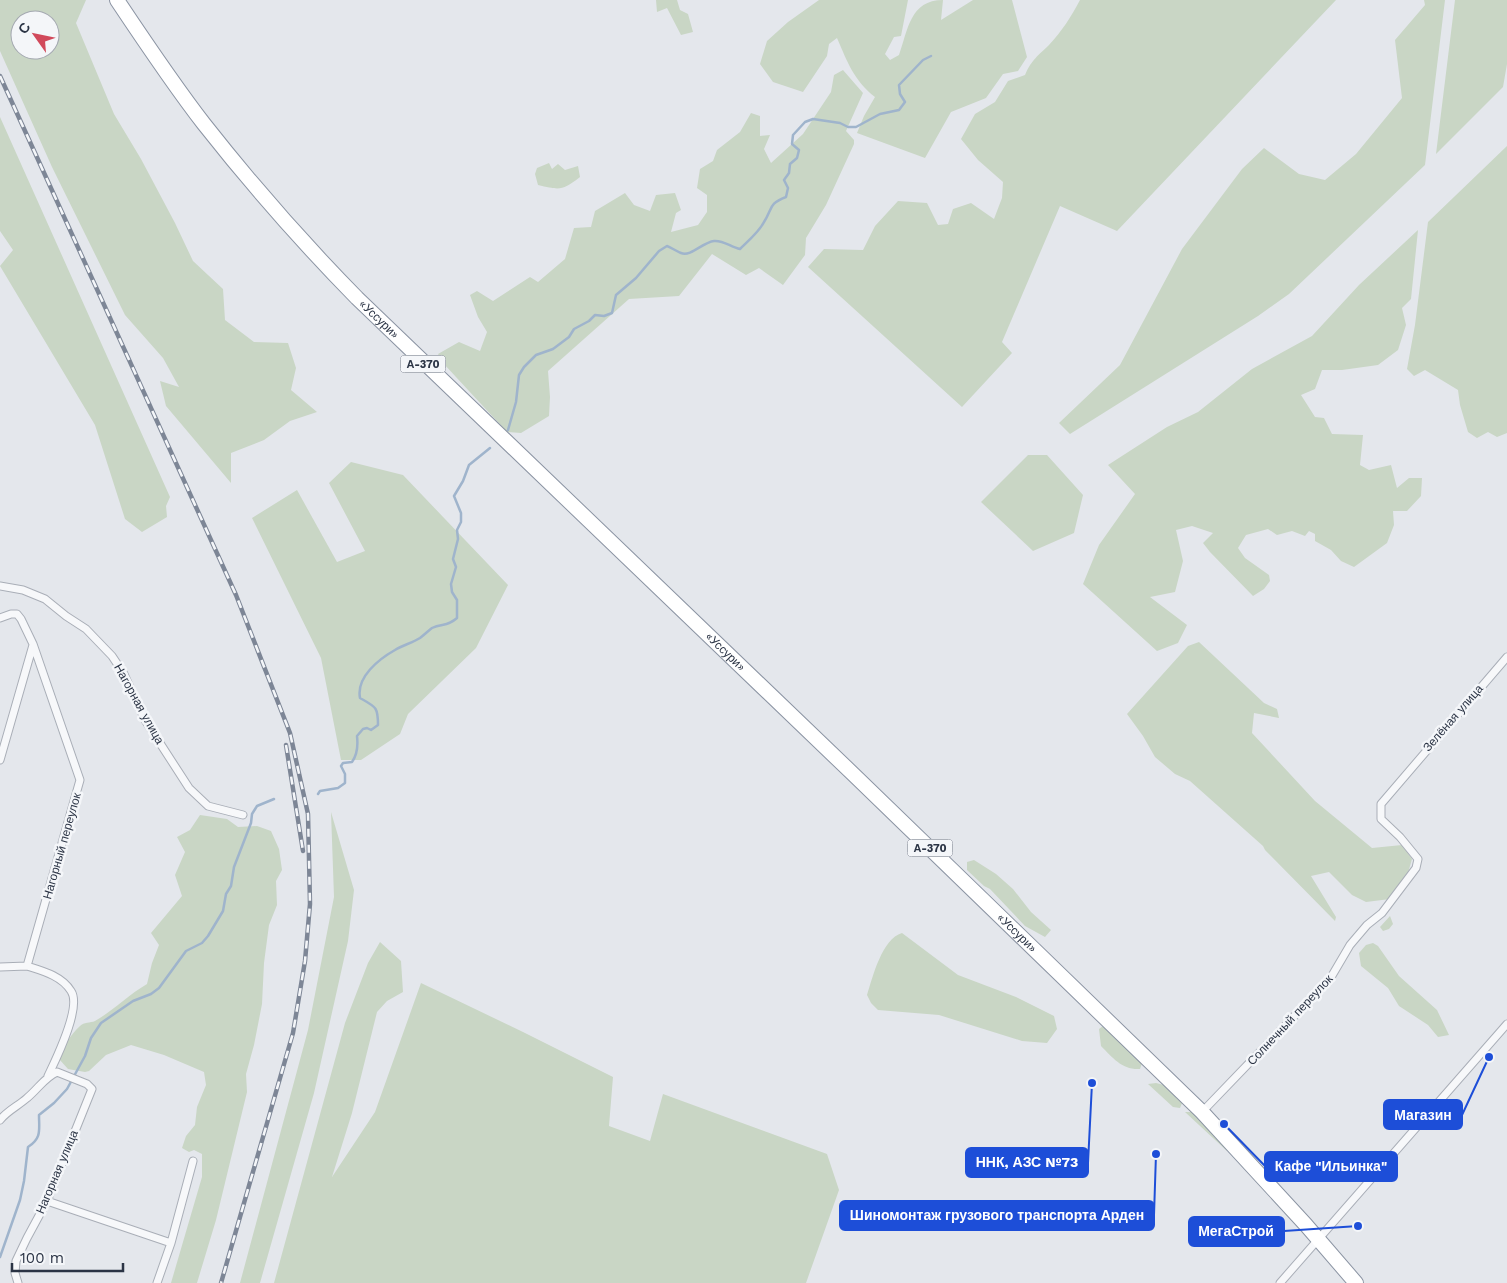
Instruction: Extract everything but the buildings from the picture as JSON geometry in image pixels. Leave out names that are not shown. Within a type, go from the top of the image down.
[{"type":"highway","name":"«Уссури»","points":[[117,0],[203,124],[297,236],[357,298],[860,780],[1202,1112],[1356,1283]]},
{"type":"street","name":"Нагорная улица","points":[[0,586],[23,590],[39,596],[86,629],[112,656],[124,674],[145,720],[188,788],[208,806],[243,814]]},
{"type":"street","name":"Нагорный переулок","points":[[0,618],[17,614],[21,619],[33,644],[80,780],[27,966]]},
{"type":"street","points":[[0,760],[33,644]]},
{"type":"street","name":"Зелёная улица","points":[[1400,780],[1507,657]]},
{"type":"street","name":"Солнечный переулок","points":[[1202,1112],[1330,979],[1350,945],[1367,925],[1382,913],[1416,868],[1418,859],[1382,819],[1381,804],[1400,780]]},
{"type":"street","points":[[0,967],[27,966],[44,971],[63,982],[73,992],[74,1011],[48,1076],[29,1097],[0,1120]]},
{"type":"street","points":[[1280,1283],[1507,1024]]},
{"type":"street","name":"Нагорная улица","points":[[18,1283],[16,1262],[47,1201],[92,1089],[90,1086],[57,1072],[48,1076]]},
{"type":"street","points":[[157,1283],[171,1244],[193,1161]]},
{"type":"street","points":[[47,1201],[171,1244]]},
{"type":"green space","points":[[0,0],[86,0],[76,23],[114,114],[141,159],[193,261],[223,289],[225,320],[254,342],[288,343],[296,368],[291,390],[317,412],[290,421],[264,440],[231,453],[231,483],[166,406],[160,381],[179,387],[163,358],[125,315],[52,167],[0,51]]},
{"type":"green space","points":[[656,0],[677,0],[680,10],[688,14],[693,32],[681,35],[667,8],[657,12]]},
{"type":"green space","points":[[819,0],[908,0],[901,36],[894,37],[885,54],[890,60],[899,55],[912,18],[923,5],[932,1],[943,0],[941,20],[973,0],[1012,0],[1027,57],[1018,71],[1003,74],[986,98],[951,112],[925,158],[857,133],[875,97],[856,77],[837,38],[829,44],[827,56],[803,92],[773,82],[760,64],[767,41],[788,22]]},
{"type":"green space","points":[[1080,0],[1336,0],[1117,231],[1060,206],[1002,342],[1012,353],[962,407],[808,267],[824,249],[863,250],[875,226],[898,201],[927,203],[938,225],[948,224],[953,209],[971,203],[994,219],[1002,198],[1003,182],[978,160],[961,139],[975,114],[995,102],[1008,81],[1025,75],[1033,61],[1062,29]]},
{"type":"green space","points":[[1424,0],[1445,0],[1425,165],[1289,294],[1258,316],[1070,434],[1059,423],[1120,365],[1182,249],[1242,169],[1264,148],[1299,174],[1325,180],[1356,154],[1402,98],[1395,40],[1425,5]]},
{"type":"green space","points":[[1455,0],[1507,0],[1507,64],[1503,87],[1436,154]]},
{"type":"green space","points":[[843,70],[863,93],[846,131],[854,140],[854,144],[826,205],[806,238],[805,255],[783,285],[759,268],[746,275],[712,254],[679,296],[629,299],[548,371],[549,416],[521,433],[507,432],[443,363],[438,354],[459,342],[480,351],[487,332],[478,317],[470,295],[477,291],[493,301],[530,277],[538,282],[565,259],[574,228],[591,227],[595,211],[625,193],[634,205],[650,211],[656,195],[675,193],[681,210],[676,213],[671,232],[698,225],[707,212],[707,195],[697,188],[700,169],[713,161],[717,150],[740,132],[751,113],[760,116],[760,136],[770,135],[764,149],[771,163],[803,134],[831,92],[834,75]]},
{"type":"green space","points":[[0,117],[170,497],[166,506],[167,517],[142,532],[125,519],[95,425],[0,266],[13,250],[0,231]]},
{"type":"green space","points":[[1507,146],[1507,433],[1497,437],[1488,432],[1477,438],[1468,432],[1460,405],[1458,390],[1425,370],[1414,376],[1407,369],[1415,325],[1428,222]]},
{"type":"green space","points":[[549,163],[552,169],[558,164],[565,170],[578,166],[580,177],[569,185],[560,188],[538,185],[535,174],[537,168]]},
{"type":"green space","points":[[1418,230],[1411,299],[1402,308],[1406,325],[1398,350],[1378,365],[1342,370],[1322,370],[1315,389],[1301,395],[1315,417],[1324,418],[1332,434],[1363,435],[1360,465],[1369,470],[1391,465],[1397,488],[1409,478],[1422,478],[1421,496],[1407,511],[1393,511],[1394,525],[1387,543],[1354,567],[1341,561],[1331,550],[1315,541],[1315,534],[1309,531],[1305,536],[1292,531],[1277,535],[1268,529],[1246,535],[1238,548],[1245,558],[1269,575],[1270,581],[1264,589],[1253,596],[1203,543],[1213,533],[1192,526],[1176,530],[1183,561],[1175,592],[1150,597],[1187,625],[1178,643],[1157,651],[1083,584],[1099,545],[1135,494],[1108,465],[1167,427],[1198,412],[1252,369],[1312,336],[1359,285]]},
{"type":"green space","points":[[1028,455],[1047,455],[1083,495],[1074,533],[1033,551],[981,502]]},
{"type":"green space","points":[[351,462],[403,475],[508,585],[476,648],[408,714],[400,734],[361,760],[341,760],[321,658],[252,518],[297,490],[337,562],[365,551],[329,483]]},
{"type":"green space","points":[[1199,642],[1264,703],[1277,709],[1279,718],[1254,713],[1252,733],[1315,801],[1372,848],[1402,845],[1412,859],[1408,873],[1390,899],[1366,902],[1352,895],[1329,872],[1311,876],[1336,917],[1335,921],[1263,846],[1190,781],[1175,774],[1155,757],[1127,714],[1188,646]]},
{"type":"green space","points":[[331,812],[354,890],[348,941],[314,1093],[260,1283],[240,1283],[308,1030],[334,897]]},
{"type":"green space","points":[[200,815],[227,819],[238,827],[257,826],[271,831],[279,849],[282,870],[276,881],[277,905],[269,925],[264,963],[262,1004],[246,1074],[247,1092],[216,1220],[197,1283],[171,1283],[202,1177],[202,1154],[194,1150],[189,1152],[182,1148],[186,1136],[195,1125],[197,1107],[206,1085],[204,1072],[164,1055],[131,1045],[106,1055],[89,1071],[85,1072],[68,1069],[59,1059],[73,1033],[80,1026],[102,1017],[147,984],[159,945],[151,933],[182,896],[175,875],[185,852],[177,837],[190,830]]},
{"type":"green space","points":[[974,860],[996,874],[1013,889],[1031,912],[1051,930],[1045,937],[1025,926],[990,889],[984,886],[967,870],[967,862]]},
{"type":"green space","points":[[1390,916],[1393,924],[1389,929],[1383,931],[1380,927]]},
{"type":"green space","points":[[902,933],[958,975],[1016,997],[1054,1016],[1057,1029],[1047,1043],[1022,1041],[939,1015],[878,1010],[871,1003],[867,995],[872,978],[884,950],[895,937]]},
{"type":"green space","points":[[380,942],[401,961],[403,992],[387,1001],[377,1012],[352,1113],[332,1177],[375,1112],[421,983],[613,1077],[609,1126],[650,1141],[663,1094],[827,1154],[839,1190],[806,1283],[274,1283],[345,1023],[368,963]]},
{"type":"green space","points":[[1373,943],[1378,946],[1399,976],[1437,1010],[1449,1035],[1438,1037],[1428,1025],[1399,1006],[1388,988],[1361,966],[1359,953],[1366,945]]},
{"type":"green space","points":[[1103,1026],[1114,1029],[1142,1063],[1140,1069],[1128,1068],[1114,1059],[1101,1046],[1099,1029]]},
{"type":"green space","points":[[1148,1084],[1164,1085],[1183,1101],[1180,1108],[1173,1107]]},
{"type":"green space","points":[[1185,1112],[1196,1112],[1228,1148],[1227,1151]]},
{"type":"waterway","points":[[508,430],[516,402],[519,375],[536,355],[553,349],[569,337],[574,329],[589,321],[595,315],[604,316],[612,313],[616,295],[636,278],[659,251],[667,246],[685,254],[714,241],[740,249],[759,229],[774,204],[786,197],[788,188],[784,180],[789,173],[790,164],[797,158],[799,150],[792,144],[793,135],[805,122],[813,119],[856,127],[880,114],[899,110],[905,102],[900,94],[899,85],[923,60],[931,56]]},
{"type":"waterway","points":[[318,794],[320,791],[338,788],[345,783],[345,774],[341,766],[343,763],[352,762],[354,759],[357,749],[357,736],[363,729],[371,730],[378,725],[377,711],[370,703],[360,698],[360,690],[365,676],[376,664],[398,648],[420,638],[432,628],[450,623],[457,618],[457,600],[452,592],[451,584],[456,567],[453,559],[458,539],[457,530],[461,522],[461,513],[454,496],[463,481],[469,465],[490,448]]},
{"type":"waterway","points":[[0,1257],[20,1200],[28,1147],[38,1137],[39,1115],[67,1089],[85,1056],[91,1038],[101,1023],[133,1001],[151,994],[159,988],[186,951],[202,943],[208,936],[223,911],[226,894],[231,886],[234,867],[251,823],[252,814],[257,806],[274,799]]},
{"type":"railway","points":[[0,76],[236,595],[290,733],[308,814],[310,904],[305,961],[293,1033],[221,1283]]},
{"type":"railway","points":[[286,745],[303,851]]},
{"type":"place","name":"Магазин","points":[[1489,1057]]},
{"type":"place","name":"ННК, АЗС №73","points":[[1092,1083]]},
{"type":"place","name":"Кафе \"Ильинка\"","points":[[1224,1124]]},
{"type":"place","name":"Шиномонтаж грузового транспорта Арден","points":[[1156,1154]]},
{"type":"place","name":"МегаСтрой","points":[[1358,1226]]}]
